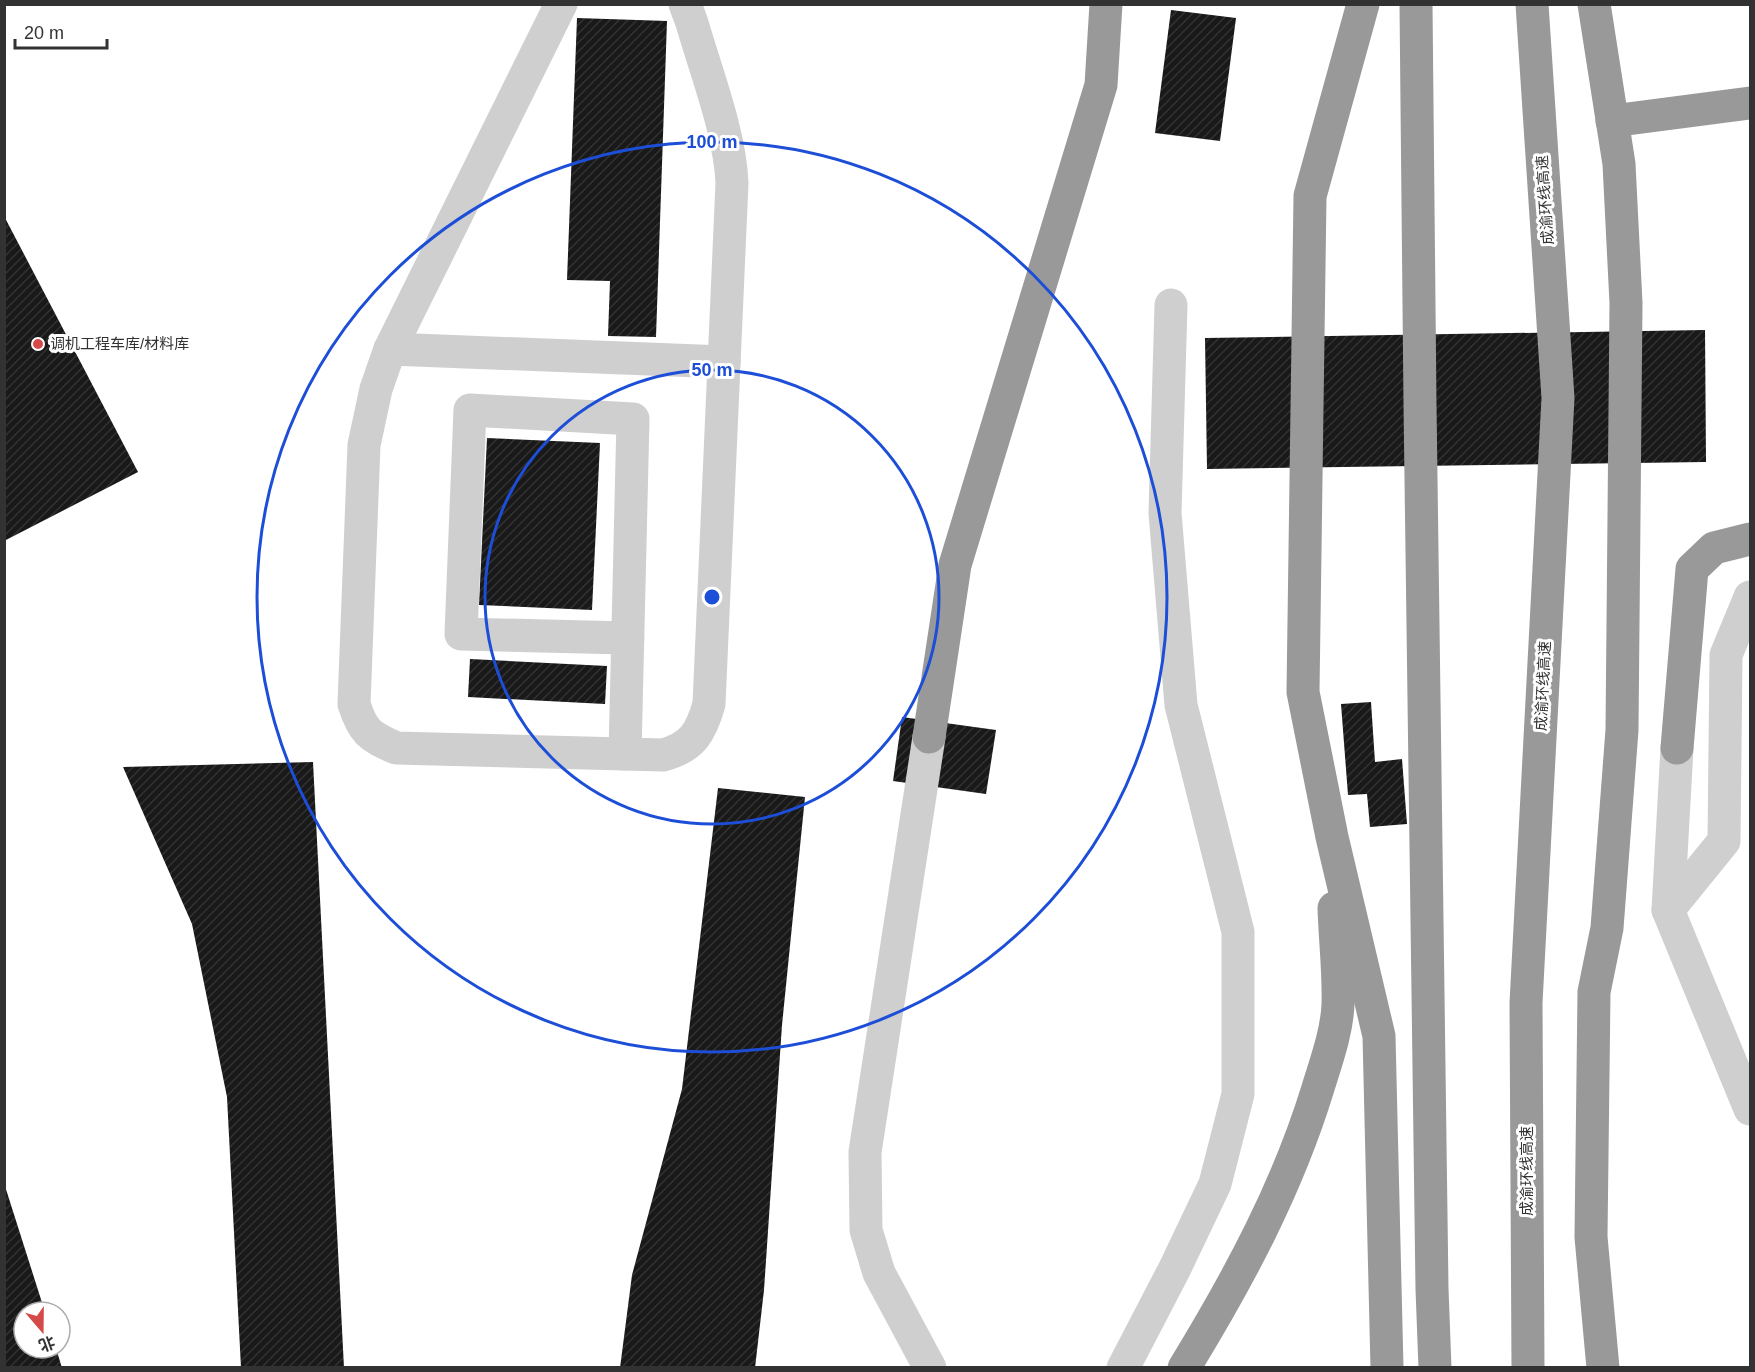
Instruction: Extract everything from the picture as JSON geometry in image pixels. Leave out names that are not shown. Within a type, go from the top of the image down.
[{"type":"highway","points":[[929,737],[955,565],[1101,84],[1106,4]]},
{"type":"highway","points":[[1363,4],[1310,196],[1303,692],[1332,837],[1379,1036],[1387,1368]]},
{"type":"highway","points":[[1416,4],[1435,1368]]},
{"type":"highway","name":"成渝环线高速","points":[[1528,1368],[1526,1004],[1558,398],[1532,4]]},
{"type":"highway","points":[[1590,1368],[1594,992],[1607,928],[1622,730],[1626,303],[1618,164],[1594,4]]},
{"type":"highway","points":[[1612,122],[1750,103]]},
{"type":"highway","points":[[1677,748],[1692,569],[1714,548],[1750,539]]},
{"type":"highway","points":[[1184,1368],[1262,1232],[1288,1174],[1327,1058],[1338,1005],[1332,837]]},
{"type":"highway","points":[[1591,1237],[1603,1368]]},
{"type":"street","points":[[561,4],[390,349],[376,389],[363,445],[354,704],[360,724],[376,739],[396,748],[663,755],[679,751],[692,740],[702,726],[709,704],[731,165],[685,4]]},
{"type":"street","points":[[1123,1368],[1215,1184],[1238,1094],[1238,932],[1182,705],[1165,513],[1171,304]]},
{"type":"street","points":[[390,349],[724,362]]},
{"type":"street","points":[[625,754],[628,638],[633,419],[470,411],[461,634],[628,638]]},
{"type":"street","points":[[1668,910],[1724,841],[1726,655],[1750,597]]},
{"type":"street","points":[[929,737],[866,1152],[866,1230],[879,1273],[930,1368]]},
{"type":"street","points":[[1677,748],[1668,910],[1750,1109]]},
{"type":"building","points":[[1171,10],[1236,18],[1220,141],[1155,133]]},
{"type":"building","points":[[577,18],[667,21],[656,337],[608,336],[610,281],[567,280]]},
{"type":"building","name":"调机工程车库/材料库","points":[[4,216],[138,472],[4,541]]},
{"type":"building","points":[[1705,330],[1706,462],[1207,469],[1205,338]]},
{"type":"building","points":[[487,438],[600,443],[592,610],[479,605]]},
{"type":"building","points":[[470,659],[607,666],[605,704],[468,697]]},
{"type":"building","points":[[1371,702],[1375,762],[1402,759],[1407,824],[1370,827],[1367,794],[1348,795],[1341,704]]},
{"type":"building","points":[[902,717],[996,730],[986,794],[893,781]]},
{"type":"building","points":[[313,762],[344,1368],[241,1368],[227,1097],[192,924],[123,767]]},
{"type":"building","points":[[718,788],[805,797],[782,1025],[764,1290],[755,1368],[620,1368],[632,1275],[682,1089]]},
{"type":"building","points":[[4,1183],[41,1300],[12,1300],[12,1360],[60,1360],[62,1368],[4,1368]]},
{"type":"place","name":"调机工程车库/材料库","points":[[38,344]]}]
